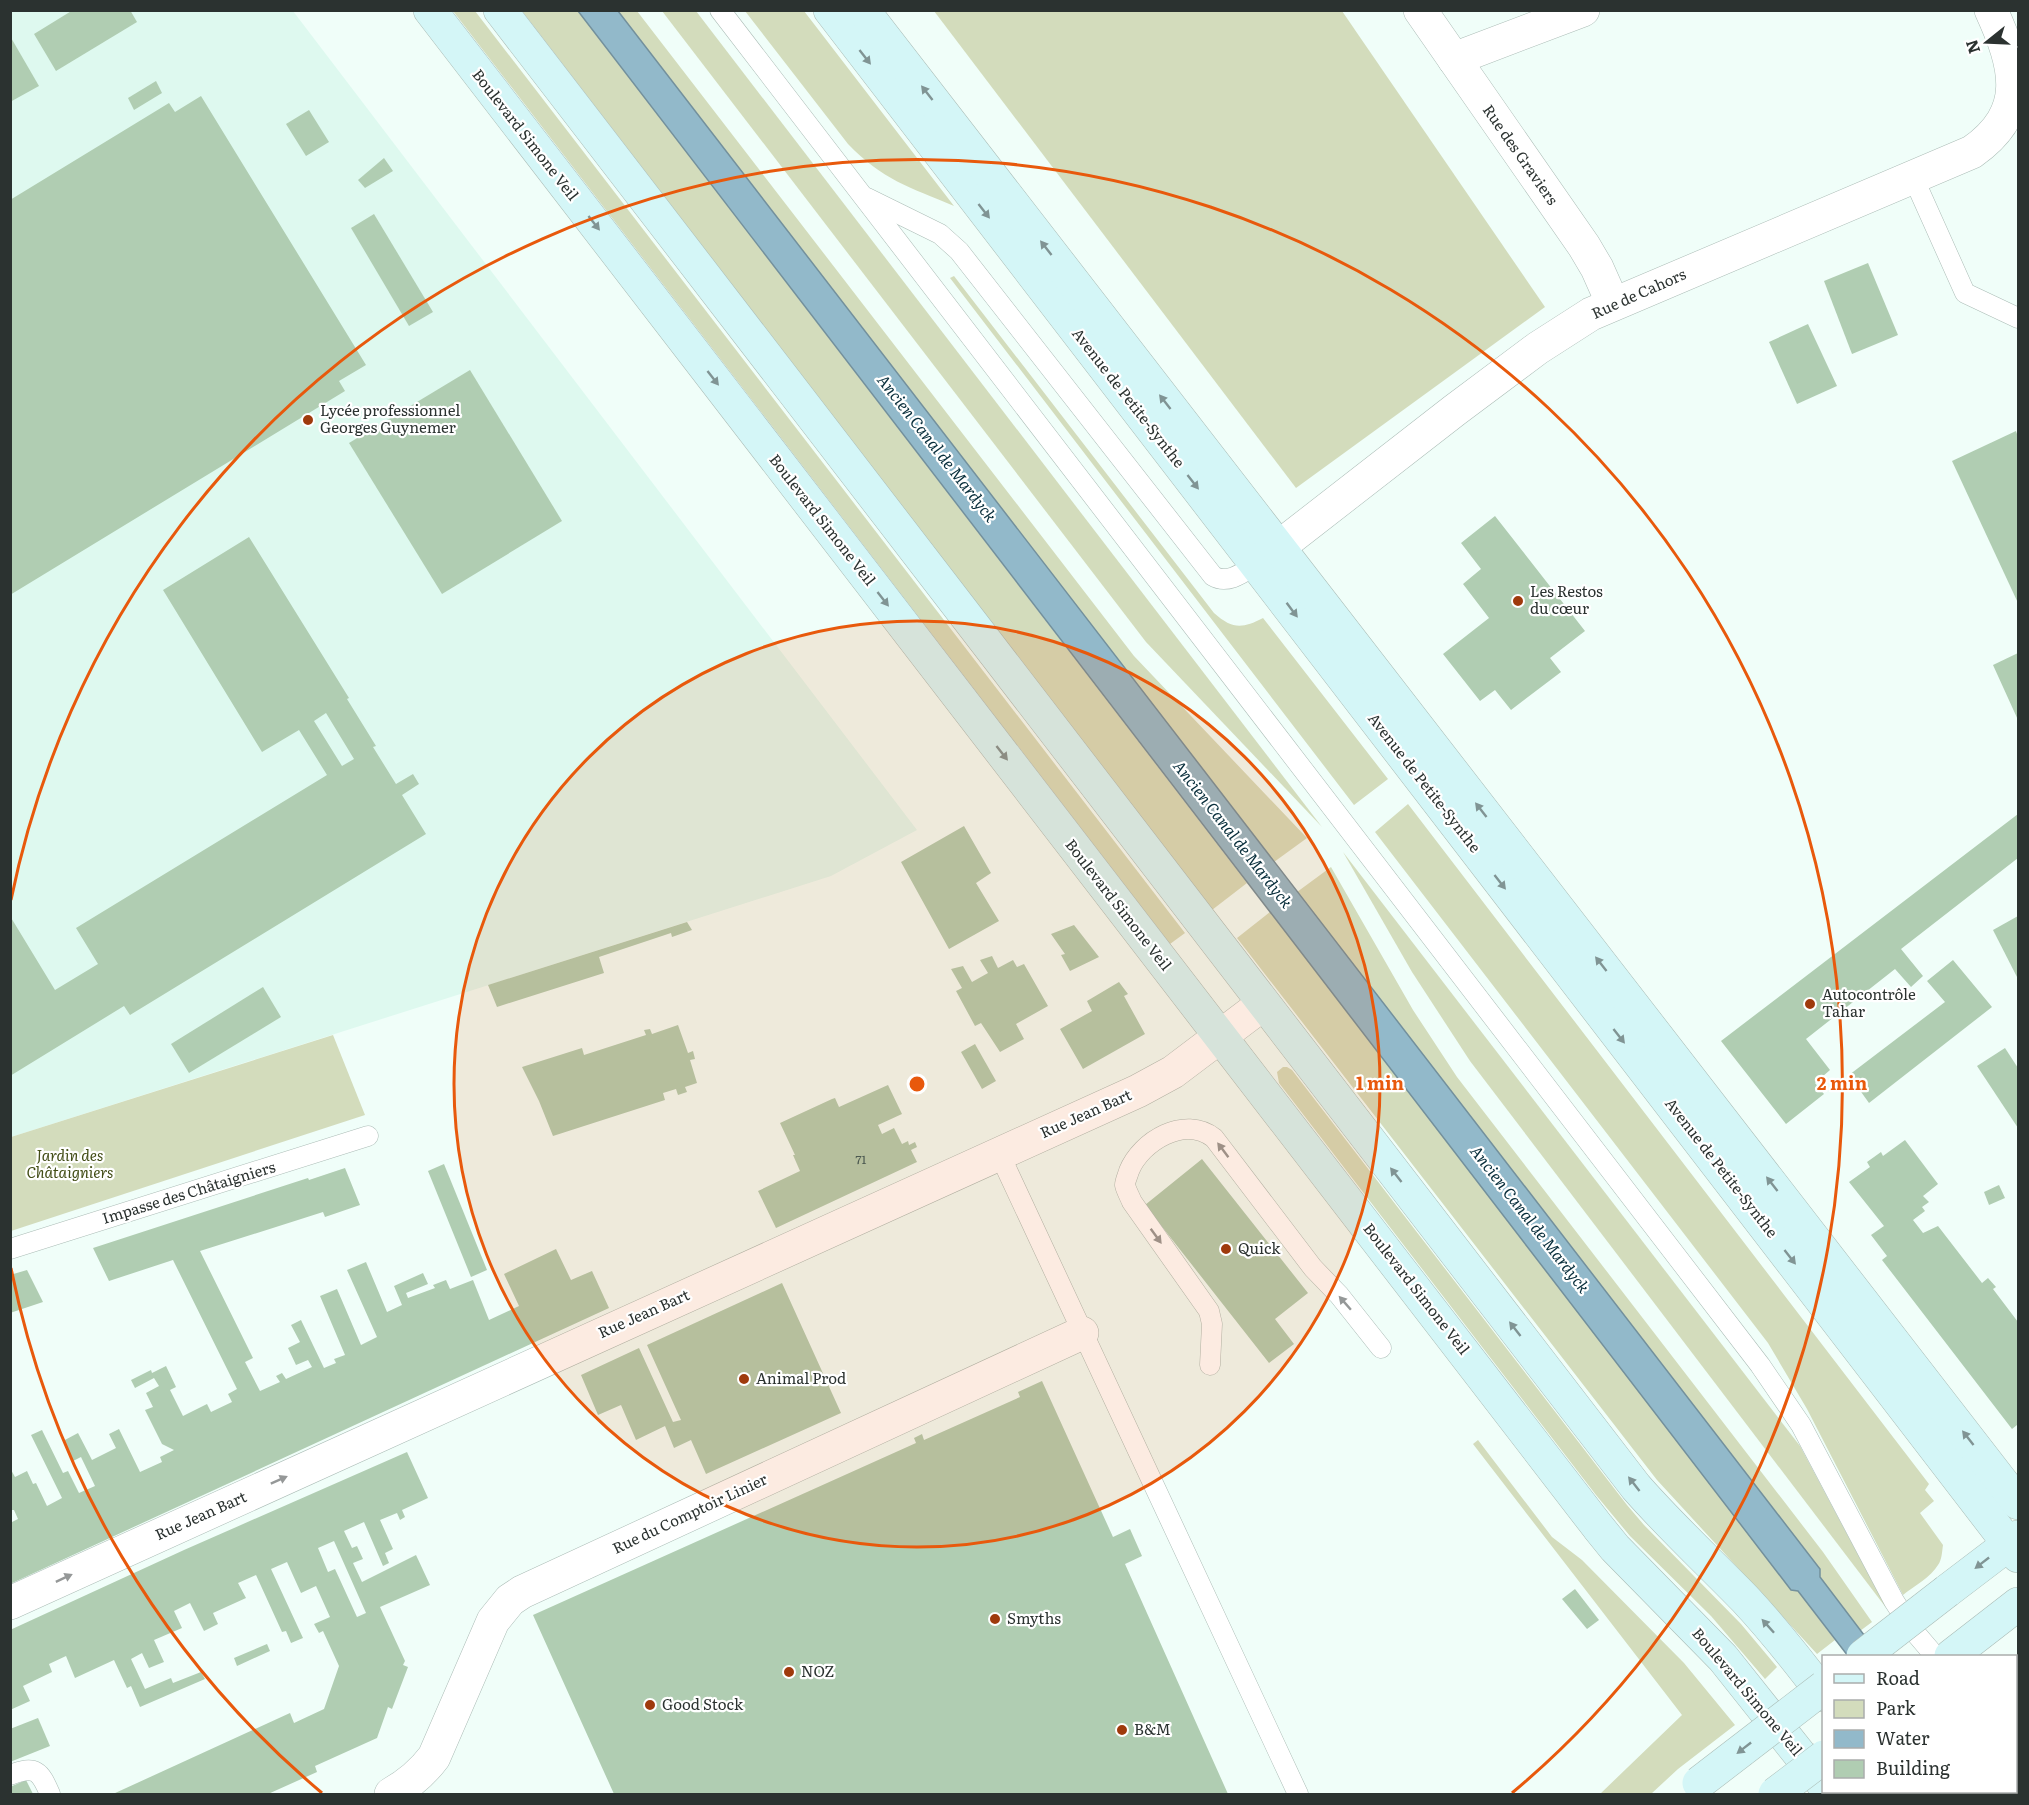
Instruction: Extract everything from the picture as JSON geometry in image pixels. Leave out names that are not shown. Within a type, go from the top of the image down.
[{"type":"street","name":"Boulevard Simone Veil","points":[[430,10],[1598,1527],[1615,1548],[1723,1659],[1822,1783]]},
{"type":"street","points":[[500,10],[1636,1487],[1669,1524],[1744,1599],[1822,1692]]},
{"type":"street","name":"Avenue de Petite-Synthe","points":[[830,10],[2014,1491]]},
{"type":"street","name":"Avenue de Petite-Synthe","points":[[863,10],[1267,556],[2015,1545]]},
{"type":"street","name":"Rue des Graviers","points":[[1420,10],[1584,246],[1613,304]]},
{"type":"street","points":[[1454,59],[1583,10]]},
{"type":"street","points":[[1991,10],[2011,61],[2016,92]]},
{"type":"street","name":"Rue de Cahors","points":[[1267,556],[1455,410],[1574,324],[1613,304],[1972,152],[2004,122],[2016,92]]},
{"type":"street","name":"Rue Jean Bart","points":[[10,1603],[1154,1083],[1173,1072],[1263,1004]]},
{"type":"street","name":"Rue du Comptoir Linier","points":[[391,1794],[413,1780],[434,1757],[486,1635],[501,1610],[516,1596],[544,1581],[1082,1333]]},
{"type":"street","points":[[1864,1655],[1947,1591],[2015,1545]]},
{"type":"street","points":[[1952,1655],[2019,1604]]},
{"type":"street","points":[[1692,1789],[1822,1689]]},
{"type":"street","points":[[1775,1794],[1822,1759]]},
{"type":"lane","points":[[720,10],[1772,1381],[1802,1425],[1886,1586],[1912,1629],[1934,1655]]},
{"type":"lane","points":[[1913,177],[1965,293],[2019,318]]},
{"type":"lane","points":[[862,196],[940,234],[959,252],[1213,576],[1217,579],[1229,579],[1267,556]]},
{"type":"lane","points":[[1210,1365],[1212,1324],[1209,1311],[1132,1202],[1125,1185],[1132,1164],[1150,1142],[1177,1131],[1192,1128],[1214,1138],[1313,1268],[1381,1348]]},
{"type":"lane","name":"Impasse des Châtaigniers","points":[[10,1249],[368,1136]]},
{"type":"lane","points":[[999,1153],[1298,1794]]},
{"type":"lane","points":[[10,1775],[27,1769],[34,1770],[50,1794]]},
{"type":"shaded area","name":"Lycée professionnel Georges Guynemer","points":[[11,11],[293,11],[917,830],[831,876],[11,1137]]},
{"type":"green space","points":[[453,11],[475,11],[1185,933],[1170,944]]},
{"type":"green space","points":[[522,11],[578,11],[1247,883],[1212,910]]},
{"type":"green space","points":[[618,11],[637,11],[1134,656],[1307,838],[1274,862]]},
{"type":"green space","points":[[662,11],[696,11],[1322,827],[1146,642]]},
{"type":"green space","points":[[745,11],[804,11],[954,206],[910,188],[885,174],[848,144]]},
{"type":"green space","points":[[934,11],[1342,11],[1545,307],[1296,488]]},
{"type":"green space","points":[[954,276],[1214,613],[1226,622],[1237,626],[1263,618],[1388,779],[1354,805],[950,278]]},
{"type":"green space","points":[[1408,804],[1929,1484],[1925,1490],[1934,1501],[1920,1513],[1943,1545],[1941,1558],[1931,1573],[1903,1595],[1807,1409],[1768,1343],[1375,832]]},
{"type":"green space","points":[[1343,852],[1800,1446],[1887,1609],[1470,1061],[1412,972]]},
{"type":"green space","points":[[1331,867],[1413,1010],[1457,1077],[1823,1552],[1872,1622],[1860,1631],[1820,1577],[1820,1569],[1297,892]]},
{"type":"green space","points":[[1270,912],[1791,1589],[1798,1591],[1835,1640],[1817,1654],[1657,1480],[1237,938]]},
{"type":"green space","name":"Jardin des Châtaigniers","points":[[333,1035],[365,1115],[11,1231],[11,1137]]},
{"type":"green space","points":[[1283,1067],[1292,1070],[1627,1505],[1741,1624],[1777,1667],[1765,1679],[1711,1616],[1630,1536],[1596,1495],[1279,1083],[1277,1072]]},
{"type":"green space","points":[[1478,1440],[1552,1537],[1582,1560],[1684,1663],[1735,1725],[1678,1769],[1651,1794],[1600,1794],[1682,1715],[1473,1444]]},
{"type":"green space","points":[[2018,1661],[2018,1723],[2017,1722]]},
{"type":"water","name":"Ancien Canal de Mardyck","points":[[578,11],[618,11],[1820,1569],[1820,1577],[1879,1655],[1847,1655],[1798,1591],[1791,1590]]},
{"type":"building","points":[[73,10],[130,10],[137,22],[56,71],[34,34]]},
{"type":"building","points":[[10,36],[39,86],[10,102]]},
{"type":"building","points":[[156,81],[162,93],[134,110],[128,98]]},
{"type":"building","points":[[201,96],[366,365],[339,381],[345,391],[10,595],[10,200],[169,103],[175,112]]},
{"type":"building","points":[[309,110],[329,142],[306,156],[286,124]]},
{"type":"building","points":[[384,158],[393,171],[365,188],[358,180]]},
{"type":"building","points":[[374,214],[433,312],[409,326],[351,228]]},
{"type":"building","points":[[1868,263],[1898,335],[1852,354],[1824,281]]},
{"type":"building","points":[[1808,324],[1837,386],[1797,404],[1769,342]]},
{"type":"building","points":[[470,370],[562,521],[442,594],[349,443]]},
{"type":"building","points":[[2016,431],[2018,437],[2018,603],[1952,461]]},
{"type":"building","name":"Les Restos du cœur","points":[[1495,516],[1585,631],[1550,658],[1561,672],[1511,710],[1495,690],[1480,701],[1443,654],[1489,618],[1463,584],[1481,569],[1461,543]]},
{"type":"building","points":[[249,537],[349,698],[347,699],[376,746],[373,747],[396,784],[413,774],[419,784],[402,795],[426,834],[130,1015],[124,1006],[10,1076],[10,916],[55,990],[98,964],[76,928],[327,775],[299,730],[262,752],[163,590]],"holes":[[[326,713],[354,759],[342,766],[314,721]]]},
{"type":"building","points":[[2018,653],[2018,720],[1993,665]]},
{"type":"building","name":"Autocontrôle Tahar","points":[[2018,814],[2018,858],[1901,949],[1923,976],[1911,987],[1895,969],[1806,1039],[1830,1070],[1815,1083],[1824,1094],[1786,1124],[1721,1041]]},
{"type":"building","points":[[964,826],[991,873],[976,883],[999,921],[949,949],[901,862]]},
{"type":"building","points":[[2018,916],[2018,979],[1993,930]]},
{"type":"building","points":[[687,922],[692,930],[672,937],[671,933],[599,957],[604,973],[497,1007],[488,985]]},
{"type":"building","points":[[1074,925],[1099,957],[1070,971],[1061,955],[1065,954],[1051,934]]},
{"type":"building","points":[[992,956],[998,968],[1013,960],[1017,967],[1024,964],[1048,1006],[1016,1024],[1024,1039],[1000,1052],[981,1023],[975,1026],[956,991],[962,988],[951,969],[963,966],[972,982],[988,973],[980,960]]},
{"type":"building","points":[[1953,960],[1992,1007],[1869,1103],[1849,1075],[1945,1002],[1927,981]]},
{"type":"building","points":[[1119,982],[1128,994],[1124,996],[1145,1034],[1083,1069],[1060,1029],[1092,1011],[1087,1001]]},
{"type":"building","points":[[263,987],[281,1017],[189,1073],[171,1044]]},
{"type":"building","points":[[678,1025],[688,1053],[693,1051],[695,1059],[690,1060],[697,1083],[685,1087],[687,1092],[678,1095],[676,1089],[663,1093],[665,1100],[553,1136],[522,1067],[582,1048],[584,1055],[646,1035],[644,1030],[650,1029],[652,1034]]},
{"type":"building","points":[[975,1044],[996,1081],[982,1089],[961,1052]]},
{"type":"building","points":[[2005,1048],[2018,1068],[2018,1128],[1977,1066]]},
{"type":"building","points":[[888,1085],[902,1114],[878,1125],[882,1134],[894,1128],[902,1144],[908,1141],[909,1145],[915,1142],[917,1147],[911,1150],[917,1162],[776,1228],[758,1191],[800,1171],[780,1123],[832,1099],[835,1098],[839,1107]]},
{"type":"building","points":[[1905,1140],[1938,1184],[1923,1196],[1929,1202],[1922,1207],[1925,1211],[1913,1220],[1923,1233],[1938,1226],[1982,1283],[1988,1278],[1996,1287],[1993,1289],[2018,1322],[2018,1426],[2012,1429],[1882,1260],[1887,1256],[1871,1235],[1884,1226],[1849,1182],[1870,1167],[1867,1162],[1881,1152],[1883,1156]]},
{"type":"building","name":"Quick","points":[[1202,1159],[1308,1293],[1275,1319],[1294,1344],[1269,1363],[1145,1205]]},
{"type":"building","points":[[444,1164],[487,1270],[471,1277],[428,1171]]},
{"type":"building","points":[[345,1168],[360,1205],[325,1217],[323,1212],[200,1251],[253,1358],[245,1362],[260,1391],[280,1382],[276,1376],[282,1373],[286,1379],[312,1367],[308,1360],[296,1365],[288,1348],[300,1342],[291,1325],[301,1320],[324,1368],[336,1363],[334,1359],[345,1355],[320,1296],[337,1289],[361,1345],[377,1337],[347,1270],[366,1262],[387,1312],[402,1305],[394,1286],[423,1273],[428,1284],[406,1293],[408,1298],[435,1288],[433,1285],[446,1280],[450,1289],[473,1280],[489,1320],[519,1306],[504,1274],[556,1249],[571,1280],[592,1271],[609,1308],[10,1584],[10,1523],[18,1519],[14,1510],[10,1510],[10,1468],[15,1477],[27,1471],[33,1484],[36,1483],[47,1506],[62,1498],[31,1435],[42,1430],[63,1473],[68,1471],[79,1493],[95,1486],[81,1457],[73,1461],[63,1441],[78,1433],[92,1460],[116,1448],[109,1434],[119,1429],[140,1472],[162,1462],[160,1457],[174,1450],[162,1444],[145,1410],[153,1407],[146,1393],[159,1386],[154,1378],[135,1388],[131,1380],[151,1370],[152,1373],[166,1366],[176,1387],[170,1390],[183,1416],[207,1404],[211,1412],[232,1402],[228,1394],[237,1389],[173,1260],[109,1281],[93,1248]]},
{"type":"building","points":[[1999,1185],[2005,1198],[1989,1205],[1984,1192]]},
{"type":"building","points":[[27,1270],[43,1302],[10,1313],[10,1275]]},
{"type":"building","name":"Animal Prod","points":[[782,1283],[841,1413],[706,1474],[691,1440],[674,1448],[665,1426],[636,1440],[621,1405],[598,1415],[581,1375],[639,1348],[673,1422],[681,1420],[647,1345]]},
{"type":"building","points":[[1042,1381],[1113,1537],[1130,1529],[1142,1556],[1125,1564],[1228,1794],[614,1794],[533,1615],[916,1443],[914,1438],[922,1434],[924,1440],[1020,1397],[1018,1392]]},
{"type":"building","points":[[407,1452],[428,1498],[402,1510],[405,1517],[400,1520],[397,1513],[380,1520],[393,1549],[385,1553],[389,1563],[383,1566],[364,1522],[344,1531],[352,1548],[357,1546],[363,1559],[353,1563],[362,1582],[416,1555],[430,1585],[380,1607],[405,1661],[403,1665],[408,1667],[392,1709],[388,1707],[377,1738],[315,1766],[317,1772],[268,1794],[113,1794],[290,1713],[294,1723],[324,1709],[339,1666],[323,1631],[319,1633],[314,1624],[330,1617],[316,1586],[301,1593],[287,1562],[271,1569],[303,1638],[291,1643],[286,1631],[282,1632],[256,1575],[238,1583],[246,1598],[213,1613],[218,1624],[204,1631],[190,1603],[174,1611],[182,1628],[154,1640],[164,1662],[149,1668],[142,1653],[131,1659],[145,1689],[171,1678],[173,1683],[201,1672],[205,1679],[140,1707],[131,1686],[127,1688],[114,1660],[75,1678],[66,1656],[49,1664],[52,1672],[23,1686],[30,1701],[10,1710],[10,1630],[184,1550]],"holes":[[[334,1541],[366,1613],[357,1617],[335,1569],[328,1572],[318,1548]]]},
{"type":"building","points":[[1575,1589],[1599,1620],[1587,1629],[1562,1599]]},
{"type":"building","points":[[267,1644],[270,1651],[237,1666],[234,1658]]},
{"type":"building","points":[[38,1718],[50,1746],[10,1762],[10,1729]]},
{"type":"building","points":[[26,1780],[33,1794],[10,1794],[10,1787]]},
{"type":"place","name":"Lycée professionnel Georges Guynemer","points":[[308,420]]},
{"type":"place","name":"Les Restos du cœur","points":[[1518,601]]},
{"type":"place","name":"Autocontrôle Tahar","points":[[1810,1004]]},
{"type":"place","name":"Quick","points":[[1226,1249]]},
{"type":"place","name":"Animal Prod","points":[[744,1379]]},
{"type":"place","name":"Smyths","points":[[995,1619]]},
{"type":"place","name":"NOZ","points":[[789,1672]]},
{"type":"place","name":"Good Stock","points":[[650,1705]]},
{"type":"place","name":"B&M","points":[[1122,1730]]}]
